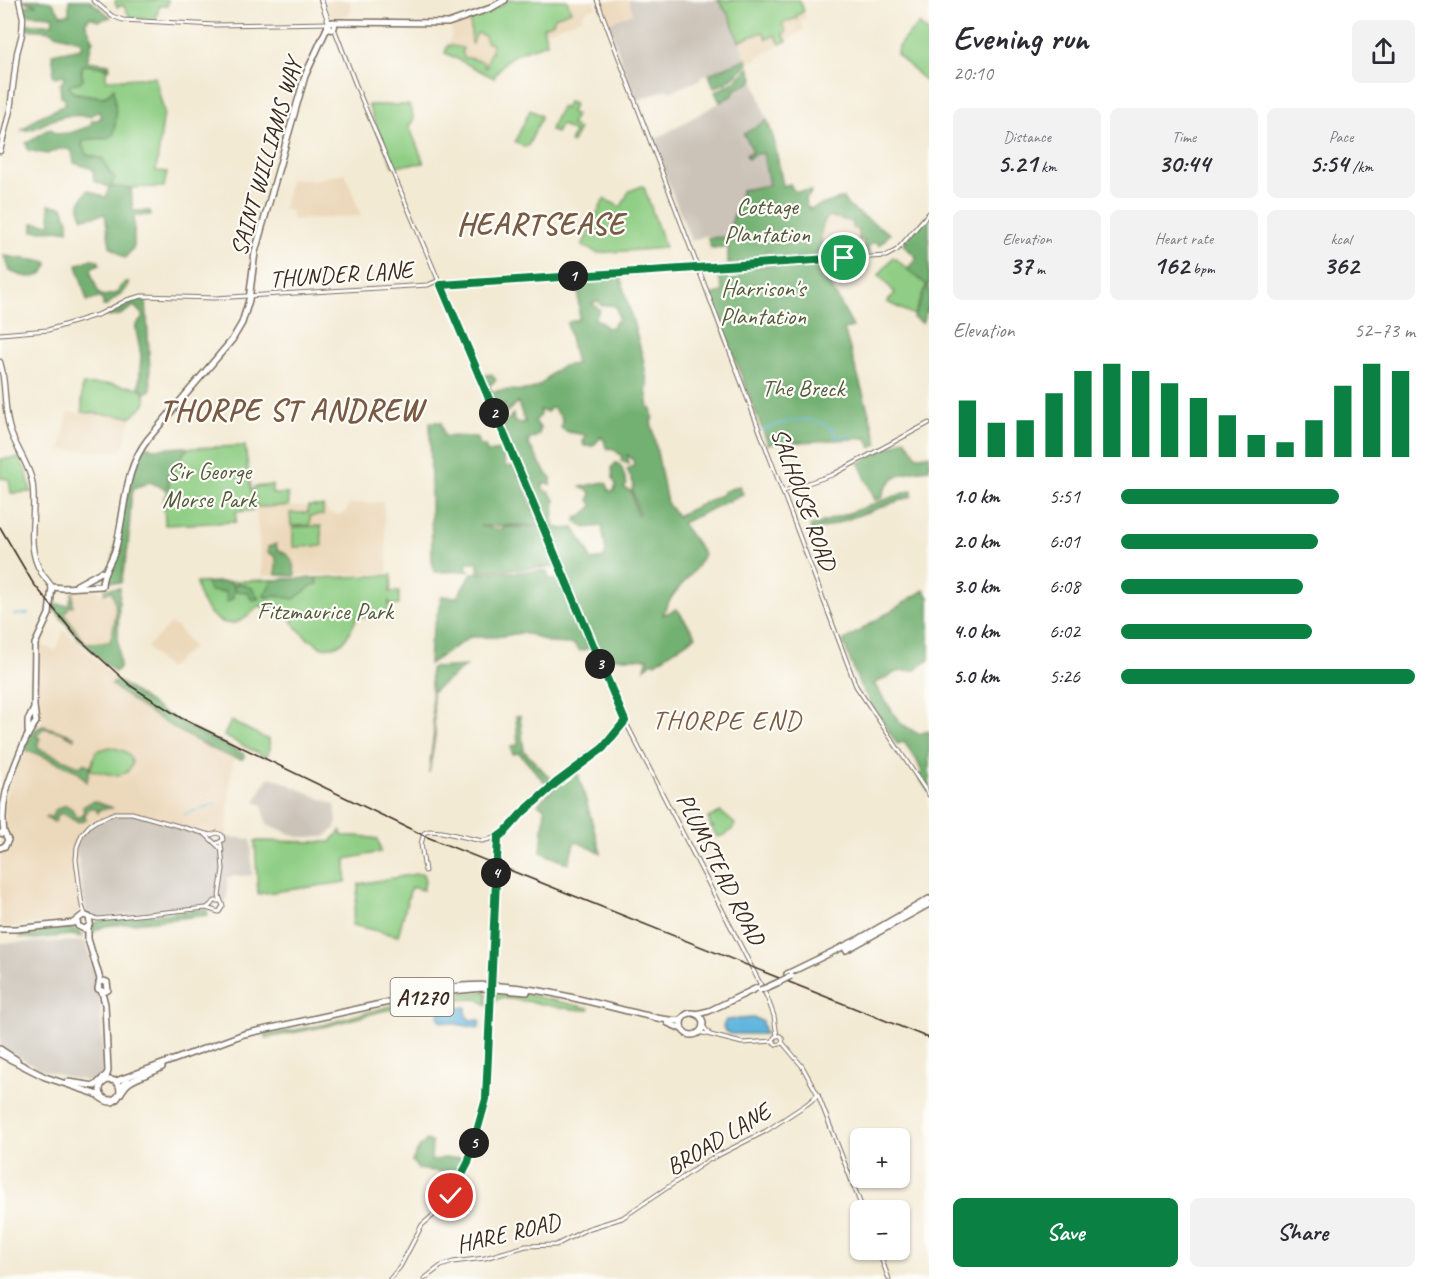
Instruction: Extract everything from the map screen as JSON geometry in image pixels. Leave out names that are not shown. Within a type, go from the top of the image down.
[{"type":"highway","points":[[331,26],[448,23],[491,8],[505,0]]},
{"type":"highway","name":"SAINT WILLIAMS WAY","points":[[100,581],[117,546],[127,481],[136,457],[148,439],[234,338],[245,317],[255,252],[305,76],[331,26]]},
{"type":"highway","points":[[100,581],[108,565]]},
{"type":"highway","points":[[52,587],[100,581]]},
{"type":"highway","points":[[52,587],[100,581]]},
{"type":"highway","points":[[77,585],[100,581]]},
{"type":"highway","points":[[1,848],[8,842],[8,838],[1,832],[5,787],[31,721],[34,707],[36,644],[47,618],[52,587]]},
{"type":"highway","points":[[798,971],[929,899]]},
{"type":"highway","points":[[748,994],[706,1016],[699,1032],[690,1034],[682,1029],[683,1018],[690,1013],[704,1012],[748,994],[863,942],[929,904]]},
{"type":"highway","points":[[0,931],[84,922],[98,973],[102,982],[109,986],[104,991],[108,1071],[101,1086],[92,1089],[44,1073],[0,1051]]},
{"type":"highway","points":[[102,982],[98,987],[104,991]]},
{"type":"highway","name":"A1270","points":[[115,1081],[244,1034],[462,986],[483,984],[517,987],[662,1019],[678,1021],[683,1018]]},
{"type":"highway","name":"A1270","points":[[120,1089],[126,1082],[231,1041],[430,995],[462,990],[498,988],[524,991],[670,1023],[682,1029]]},
{"type":"highway","points":[[696,1014],[702,1023]]},
{"type":"highway","points":[[68,1082],[93,1086],[99,1083],[106,1074],[107,1041]]},
{"type":"highway","points":[[0,1051],[33,1072],[102,1096],[107,1100],[119,1095],[120,1089],[108,1071]]},
{"type":"highway","points":[[82,1089],[106,1101],[113,1101],[120,1097],[129,1082],[162,1067]]},
{"type":"highway","points":[[105,1081],[115,1081]]},
{"type":"highway","points":[[101,1086],[102,1096]]},
{"type":"main road","points":[[0,152],[10,110],[17,53],[22,34],[19,0]]},
{"type":"main road","points":[[321,0],[331,26]]},
{"type":"main road","points":[[0,362],[6,388],[9,428],[32,483],[31,530],[35,556],[40,572],[52,587]]},
{"type":"street","points":[[93,0],[112,16],[127,20],[215,25],[331,26]]},
{"type":"street","name":"SALHOUSE ROAD","points":[[597,0],[856,686],[929,795]]},
{"type":"street","name":"PLUMSTEAD ROAD","points":[[331,26],[625,721],[767,997],[773,1012],[777,1036],[782,1038],[782,1042],[798,1061],[818,1095],[859,1200]]},
{"type":"street","points":[[441,285],[886,256],[897,250],[929,213]]},
{"type":"street","name":"THUNDER LANE","points":[[0,333],[48,330],[98,315],[127,300],[142,296],[203,299],[428,285],[438,280]]},
{"type":"street","points":[[784,492],[832,475],[929,423]]},
{"type":"street","points":[[425,871],[421,841],[426,831],[442,832],[482,841],[498,837],[556,783],[603,748],[625,721]]},
{"type":"street","points":[[218,899],[223,906],[218,912],[206,908],[84,922],[76,860],[77,847],[82,834],[96,820],[115,813],[132,813],[203,834],[222,850]]},
{"type":"street","points":[[203,834],[222,835],[223,869],[218,899],[206,908]]},
{"type":"street","points":[[211,839],[213,834]]},
{"type":"street","points":[[390,1279],[400,1267],[422,1225],[445,1205],[468,1163],[486,1099],[498,837]]},
{"type":"street","points":[[216,844],[222,842]]},
{"type":"street","points":[[212,904],[212,910]]},
{"type":"street","points":[[702,1023],[710,1035]]},
{"type":"street","points":[[699,1032],[742,1043],[774,1041],[777,1044],[782,1042]]},
{"type":"street","points":[[774,1041],[777,1036]]},
{"type":"street","name":"BROAD LANE","points":[[635,1211],[707,1161],[766,1131],[818,1095]]},
{"type":"street","name":"HARE ROAD","points":[[424,1279],[441,1266],[453,1262],[485,1258],[518,1247],[556,1245],[587,1229],[615,1221],[635,1211]]},
{"type":"street","points":[[882,1260],[889,1279]]},
{"type":"shaded area","points":[[323,0],[350,0],[350,11],[349,14],[344,15],[344,21],[330,18]]},
{"type":"shaded area","points":[[509,0],[593,0],[596,7],[585,11],[581,19],[544,32],[547,43],[510,56],[501,65],[494,78],[445,53],[452,26],[457,22],[494,9]]},
{"type":"shaded area","points":[[600,0],[628,0],[633,13],[608,23]]},
{"type":"shaded area","points":[[628,0],[718,0],[730,17],[746,59],[669,92],[667,89],[636,101],[608,23],[633,13]]},
{"type":"shaded area","points":[[718,0],[800,0],[806,19],[801,20],[804,30],[748,64],[730,17]]},
{"type":"shaded area","points":[[753,78],[767,120],[744,133],[753,151],[752,155],[763,153],[770,185],[742,190],[727,237],[708,238],[707,235],[691,241],[652,141],[733,95],[735,89],[750,83]]},
{"type":"shaded area","points":[[345,173],[361,216],[292,220],[293,217],[290,215],[292,211],[283,209],[290,179],[314,182],[317,179]]},
{"type":"shaded area","points":[[828,216],[853,222],[864,240],[863,253],[846,252],[844,255],[847,256],[838,257],[838,254],[822,245],[822,227]]},
{"type":"shaded area","points":[[68,412],[132,417],[122,450],[61,450]]},
{"type":"shaded area","points":[[383,502],[388,573],[262,575],[256,507],[325,506],[328,512],[337,515],[345,513],[349,504]]},
{"type":"shaded area","points":[[73,589],[94,589],[103,592],[104,595],[109,591],[113,593],[117,618],[110,642],[86,643],[81,638],[65,614],[69,607],[73,606]]},
{"type":"shaded area","points":[[171,624],[177,627],[193,647],[168,669],[147,647]]},
{"type":"shaded area","points":[[64,630],[117,680],[161,711],[245,756],[243,759],[234,758],[230,782],[227,838],[223,840],[222,835],[155,821],[76,854],[82,905],[74,920],[0,927],[0,851],[8,847],[11,842],[11,837],[5,832],[5,797],[31,730],[41,725],[42,720],[38,714],[38,638],[43,642],[43,646],[56,650]]},
{"type":"shaded area","points":[[272,777],[335,805],[337,822],[334,829],[325,837],[298,837],[267,824],[262,805],[255,802],[267,779]]},
{"type":"shaded area","points":[[115,813],[132,813],[203,833],[218,844],[227,837],[251,839],[252,875],[227,877],[227,902],[214,899],[206,906],[91,917],[86,913],[76,854],[79,840],[90,825]]},
{"type":"shaded area","points":[[85,941],[96,975],[95,984],[99,996],[102,1024],[103,1074],[96,1082],[70,1078],[41,1069],[0,1047],[0,943]]},
{"type":"green space","points":[[21,0],[45,0],[53,3],[61,15],[69,14],[69,0],[89,0],[111,17],[98,21],[91,17],[85,23],[93,39],[87,61],[109,64],[110,68],[83,65],[81,71],[83,79],[69,87],[74,93],[102,97],[114,88],[116,117],[114,134],[106,138],[83,141],[82,145],[87,155],[103,159],[109,172],[115,178],[111,187],[131,188],[133,211],[150,211],[151,215],[134,216],[134,247],[125,258],[110,246],[105,214],[83,218],[81,214],[80,203],[88,190],[106,198],[109,187],[94,181],[93,169],[74,163],[72,151],[60,149],[47,154],[28,150],[26,143],[47,130],[51,129],[56,134],[70,133],[90,126],[92,120],[101,118],[100,112],[91,116],[67,116],[22,130],[37,118],[65,105],[60,85],[65,78],[64,75],[55,77],[53,75],[52,54],[81,48],[81,41],[55,34],[52,31],[25,29],[25,24],[52,24],[53,18],[26,14],[23,6],[37,5]]},
{"type":"green space","points":[[116,0],[168,0],[167,6],[159,6],[156,19],[131,18],[123,5],[117,7]]},
{"type":"green space","points":[[509,0],[567,0],[571,11],[555,17],[553,23],[543,27],[547,43],[516,54],[504,63],[494,78],[445,53],[448,45],[463,48],[462,53],[465,58],[485,62],[484,67],[486,68],[490,53],[492,53],[492,44],[486,42],[485,36],[477,33],[472,45],[470,18],[494,9]]},
{"type":"green space","points":[[718,0],[800,0],[804,11],[796,16],[797,18],[782,24],[786,31],[783,35],[787,41],[780,44],[775,35],[767,39],[763,32],[739,41],[730,17]]},
{"type":"green space","points":[[919,24],[929,33],[928,84],[897,54],[902,42]]},
{"type":"green space","points":[[746,59],[748,64],[727,82],[714,88],[709,74]]},
{"type":"green space","points":[[83,65],[109,69],[106,71],[106,80],[155,77],[164,112],[156,171],[167,172],[164,187],[110,188],[113,175],[109,172],[103,159],[87,155],[82,145],[83,141],[88,138],[107,139],[111,92],[102,97],[71,92],[69,87],[71,84],[80,82]]},
{"type":"green space","points":[[749,67],[753,78],[750,83],[735,89],[733,95],[720,102],[715,92],[734,82]]},
{"type":"green space","points":[[568,102],[574,104],[571,112],[576,115],[571,125],[579,129],[572,143],[570,142],[574,132],[561,124],[556,133],[550,130],[561,107],[565,109]]},
{"type":"green space","points":[[368,105],[409,105],[414,119],[409,126],[424,163],[393,166]]},
{"type":"green space","points":[[530,110],[540,115],[541,118],[528,146],[524,147],[515,142]]},
{"type":"green space","name":"Cottage Plantation","points":[[767,120],[774,140],[783,186],[790,184],[794,191],[811,191],[805,199],[809,209],[843,198],[848,206],[890,234],[879,246],[874,242],[868,247],[869,254],[844,255],[846,252],[863,253],[864,241],[859,240],[859,230],[852,228],[853,222],[828,216],[822,230],[822,245],[834,247],[838,257],[768,261],[771,259],[770,252],[766,252],[766,261],[728,264],[728,247],[711,248],[708,238],[727,237],[742,190],[769,185],[763,153],[752,155],[748,159],[746,155],[753,151],[744,134]]},
{"type":"green space","points":[[642,186],[665,248],[598,253],[582,246],[604,199],[621,207],[629,191]]},
{"type":"green space","points":[[49,205],[63,207],[68,220],[68,230],[33,231],[33,223],[51,224]]},
{"type":"green space","points":[[929,215],[929,306],[922,323],[913,318],[927,285],[907,269],[917,258],[903,244]]},
{"type":"green space","points":[[4,256],[48,264],[42,274],[27,277],[10,271]]},
{"type":"green space","points":[[893,257],[927,284],[914,315],[887,302],[895,293],[879,275]]},
{"type":"green space","points":[[91,259],[98,260],[100,264],[92,267],[91,273],[99,294],[104,296],[117,293],[126,282],[129,283],[125,290],[107,306],[103,306],[103,301],[99,298],[87,301],[77,265]]},
{"type":"green space","points":[[818,262],[853,327],[844,329],[878,444],[871,448],[867,438],[768,444],[710,295],[723,292],[717,269]]},
{"type":"green space","points":[[620,275],[643,358],[649,408],[651,408],[653,419],[651,421],[667,503],[677,516],[739,486],[743,494],[682,523],[704,554],[695,570],[666,606],[663,615],[677,609],[696,636],[645,668],[648,658],[599,658],[501,423],[506,422],[513,414],[514,422],[525,423],[518,402],[507,412],[505,404],[495,408],[482,376],[491,374],[496,380],[489,386],[492,392],[530,390],[539,386],[561,367],[576,364],[567,323],[579,319],[578,278]],"holes":[[[598,301],[602,306],[616,306],[619,319],[610,328],[594,319],[600,310],[592,303]],[[551,408],[562,418],[561,428],[568,432],[586,435],[584,446],[593,446],[601,437],[606,447],[612,448],[622,456],[621,461],[629,464],[627,455],[633,461],[634,466],[627,469],[634,485],[632,489],[639,513],[637,514],[631,491],[624,488],[627,484],[621,466],[616,463],[612,467],[616,485],[614,491],[609,491],[604,482],[580,487],[591,492],[589,500],[593,506],[579,518],[577,517],[576,521],[585,528],[602,526],[606,552],[604,558],[591,560],[574,528],[555,527],[553,519],[555,500],[542,487],[544,483],[551,485],[551,478],[528,444],[529,440],[539,435],[540,428],[535,421],[540,416],[540,410],[547,412]]]},
{"type":"green space","points":[[146,299],[151,389],[145,394],[139,386],[141,355],[136,330],[136,325],[143,315],[134,306],[120,315],[108,317],[107,315],[133,300]]},
{"type":"green space","points":[[111,384],[140,388],[145,394],[146,403],[132,417],[82,412],[82,385]]},
{"type":"green space","points":[[430,422],[441,422],[444,436],[476,437],[480,446],[485,446],[487,452],[501,450],[506,467],[515,466],[540,525],[479,526],[502,530],[503,527],[541,527],[556,567],[478,571],[478,563],[467,563],[466,568],[469,571],[434,572]]},
{"type":"green space","points":[[905,439],[917,456],[929,455],[929,469],[906,473],[893,479],[884,490],[882,498],[875,500],[859,463]]},
{"type":"green space","points":[[145,446],[154,449],[188,448],[173,474],[167,476],[169,484],[167,490],[150,482],[134,488],[131,497],[128,548],[121,583],[106,581],[105,574],[112,564],[130,478]]},
{"type":"green space","name":"Sir George Morse Park","points":[[245,446],[254,510],[236,512],[236,522],[165,525],[164,499],[169,484],[167,476],[173,474],[188,448]]},
{"type":"green space","points":[[20,458],[31,492],[11,493],[9,479],[0,478],[1,459]]},
{"type":"green space","points":[[272,485],[272,494],[288,494],[289,506],[256,507],[254,487]]},
{"type":"green space","points":[[912,490],[912,496],[812,532],[810,527]]},
{"type":"green space","points":[[308,506],[323,506],[323,515],[310,516],[310,525],[291,526],[290,513],[308,513]]},
{"type":"green space","points":[[321,526],[322,546],[293,547],[293,527]]},
{"type":"green space","points":[[276,544],[278,551],[286,554],[291,560],[295,576],[276,575],[276,557],[268,552],[268,547]]},
{"type":"green space","points":[[547,571],[549,579],[561,580],[589,648],[580,651],[573,644],[550,643],[521,633],[496,637],[470,637],[429,664],[430,644],[442,596],[457,597],[472,573]]},
{"type":"green space","name":"Fitzmaurice Park","points":[[392,575],[390,592],[399,592],[399,605],[390,605],[389,600],[387,616],[357,617],[344,641],[328,647],[320,647],[313,640],[309,640],[284,613],[270,608],[259,606],[240,621],[231,623],[216,619],[205,606],[196,583]]},
{"type":"green space","points":[[317,578],[318,584],[313,585],[294,599],[264,596],[272,580]]},
{"type":"green space","points":[[230,582],[234,587],[237,583],[252,588],[259,599],[252,600],[247,592],[235,591],[234,588],[233,598],[227,602],[226,592],[210,591],[206,583]]},
{"type":"green space","points":[[105,588],[120,588],[118,647],[120,667],[115,672],[78,638],[52,607],[52,604],[69,605],[73,591],[73,606],[69,607],[65,614],[81,638],[86,643],[110,642],[116,611],[112,591],[104,594]]},
{"type":"green space","points":[[924,590],[929,597],[929,660],[915,670],[896,672],[874,684],[900,723],[918,734],[929,731],[929,792],[919,777],[922,772],[916,759],[904,742],[897,744],[860,686],[843,641]]},
{"type":"green space","points":[[435,666],[437,668],[466,666],[432,692],[435,735],[429,773],[434,733],[430,669]]},
{"type":"green space","points":[[117,680],[161,711],[245,756],[243,759],[231,756],[195,740],[121,693],[111,684]]},
{"type":"green space","points":[[516,716],[520,716],[524,751],[552,780],[599,748],[549,787],[519,753],[512,754],[511,746],[518,745]]},
{"type":"green space","points":[[231,721],[269,740],[270,749],[266,757],[224,736]]},
{"type":"green space","points":[[44,726],[74,736],[74,739],[61,732],[43,728],[36,737],[40,738],[37,746],[39,749],[81,767],[83,763],[90,766],[87,782],[77,771],[27,751],[25,748],[32,734],[37,728]]},
{"type":"green space","points":[[110,747],[128,754],[132,765],[127,772],[118,776],[90,770],[96,751]]},
{"type":"green space","points":[[577,770],[601,853],[575,841],[568,864],[541,852],[545,808],[538,804],[563,778]]},
{"type":"green space","points":[[93,801],[113,808],[100,809],[98,813],[95,808],[90,808],[85,814],[86,820],[79,822],[63,813],[57,815],[55,822],[45,818],[47,816],[51,818],[55,810],[66,805],[72,809],[76,817],[81,817],[84,813],[83,807]]},
{"type":"green space","points":[[721,812],[735,824],[728,833],[717,837],[712,828],[714,826],[711,827],[708,818]]},
{"type":"green space","points":[[341,830],[342,836],[378,839],[381,852],[346,859],[346,882],[258,894],[255,841],[331,842]]},
{"type":"green space","points":[[423,874],[425,881],[423,890],[411,887],[398,936],[352,925],[359,884]]},
{"type":"green space","points":[[207,910],[208,915],[105,926],[89,936],[91,927],[99,921]]},
{"type":"green space","points":[[71,928],[80,932],[83,937],[70,935],[35,939],[20,937],[22,934]]},
{"type":"green space","points":[[493,992],[495,995],[496,992],[528,995],[589,1008],[589,1010],[499,998],[491,1006]]},
{"type":"green space","points":[[487,993],[487,1005],[478,999],[446,1000],[382,1011],[327,1026],[266,1038],[266,1035],[322,1025],[425,998]]},
{"type":"green space","points":[[427,1140],[432,1143],[432,1161],[462,1158],[464,1161],[453,1184],[444,1183],[443,1180],[451,1177],[450,1173],[418,1169],[412,1161],[419,1148]]},
{"type":"water","points":[[466,1007],[466,1016],[471,1020],[480,1020],[479,1028],[440,1021],[438,1016],[441,1010]]},
{"type":"water","points":[[753,1018],[762,1021],[765,1034],[730,1034],[723,1026],[726,1020]]},
{"type":"waterway","points":[[791,421],[802,419],[824,424],[834,430],[836,438],[854,436]]},
{"type":"waterway","points":[[762,430],[789,421]]},
{"type":"waterway","points":[[14,615],[28,614]]},
{"type":"waterway","points":[[185,814],[218,803]]},
{"type":"railway","points":[[0,527],[33,583],[76,636],[131,686],[181,718],[427,837],[929,1038]]},
{"type":"district","name":"HEARTSEASE","points":[[541,224]]},
{"type":"district","name":"THORPE ST ANDREW","points":[[291,410]]},
{"type":"district","name":"THORPE END","points":[[727,720]]},
{"type":"route","points":[[451,1196],[468,1163],[486,1099],[498,837],[556,783],[603,748],[625,721],[441,285],[844,258]]},
{"type":"park label","name":"Harrison's Plantation","points":[[763,302]]},
{"type":"park label","name":"The Breck","points":[[803,388]]}]
